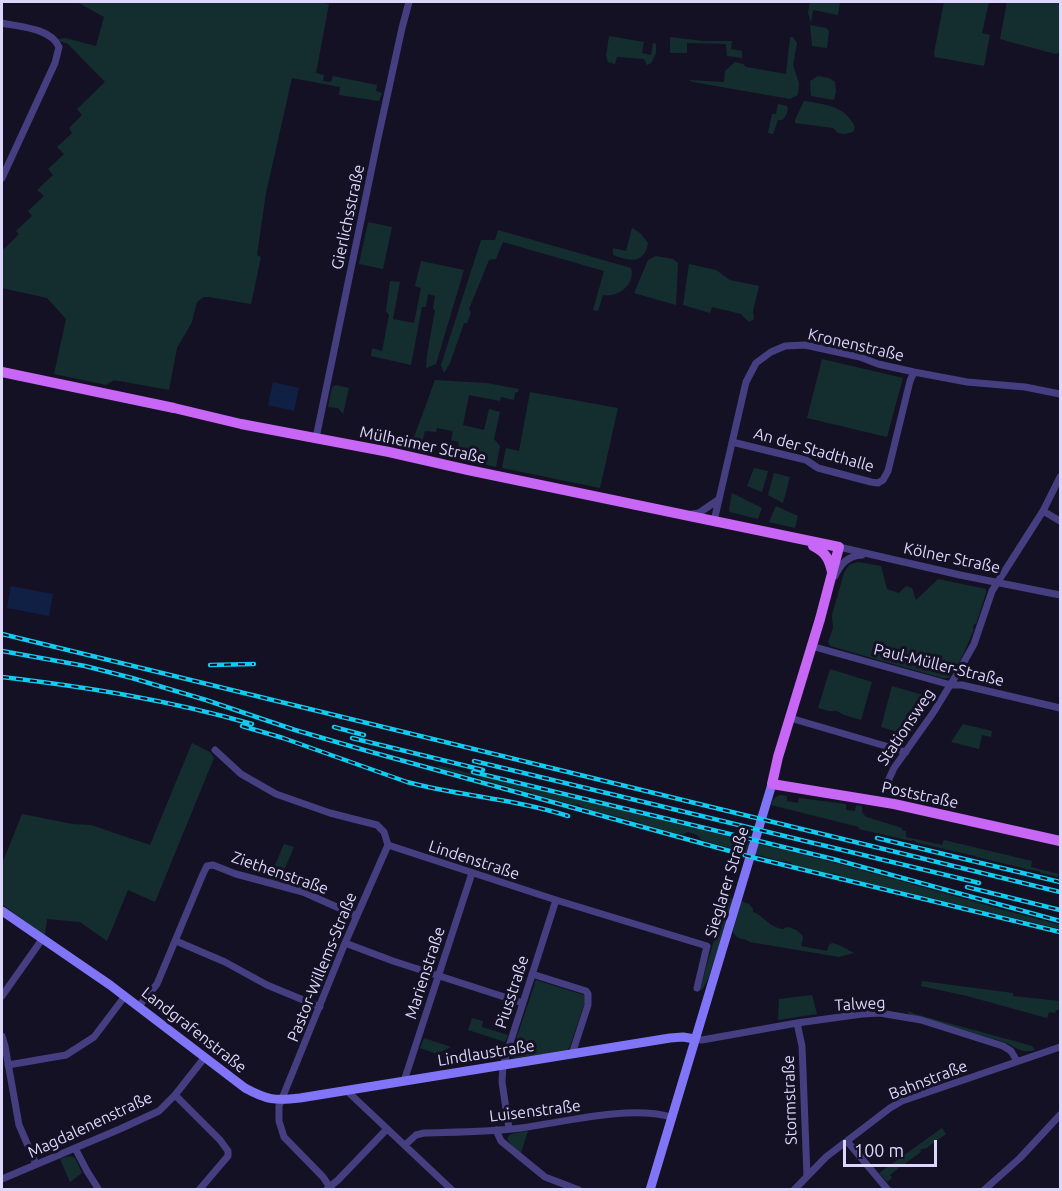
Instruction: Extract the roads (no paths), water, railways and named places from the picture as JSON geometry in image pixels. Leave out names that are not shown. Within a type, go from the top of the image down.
[{"type":"main road","name":"Mülheimer Straße","points":[[2,372],[241,424],[389,452],[839,547]]},
{"type":"main road","points":[[802,540],[827,555],[830,561],[831,578]]},
{"type":"main road","name":"Sieglarer Straße","points":[[772,784],[839,547]]},
{"type":"main road","name":"Poststraße","points":[[772,784],[894,804],[1060,841]]},
{"type":"street","name":"Gierlichsstraße","points":[[316,438],[378,138],[409,2]]},
{"type":"street","points":[[2,23],[43,33],[55,39],[59,47],[55,63],[2,178]]},
{"type":"street","name":"Kronenstraße","points":[[714,521],[748,376],[756,363],[779,348],[805,345],[914,372],[967,382],[1025,387],[1060,394]]},
{"type":"street","name":"An der Stadthalle","points":[[732,442],[806,460],[818,468],[880,482],[886,475],[914,372]]},
{"type":"street","name":"Stationsweg","points":[[884,789],[894,768],[951,685],[974,644],[992,591],[1043,512],[1060,477]]},
{"type":"street","points":[[687,515],[699,513],[718,500]]},
{"type":"street","points":[[1043,512],[1060,521]]},
{"type":"street","name":"Kölner Straße","points":[[839,547],[1060,595]]},
{"type":"street","name":"Sieglarer Straße","points":[[831,578],[848,558],[867,554]]},
{"type":"street","name":"Paul-Müller-Straße","points":[[812,646],[951,685],[1060,708]]},
{"type":"street","points":[[790,718],[906,752]]},
{"type":"street","points":[[215,750],[241,774],[276,794],[330,813],[377,825],[384,832],[388,845]]},
{"type":"street","name":"Sieglarer Straße","points":[[650,1190],[772,784]]},
{"type":"street","name":"Lindenstraße","points":[[388,845],[707,946],[697,988]]},
{"type":"street","name":"Pastor-Willems-Straße","points":[[282,1100],[345,942],[388,845]]},
{"type":"street","name":"Ziethenstraße","points":[[139,1006],[158,984],[205,868],[210,865],[303,892],[357,916]]},
{"type":"street","name":"Marienstraße","points":[[404,1081],[472,873]]},
{"type":"street","name":"Piusstraße","points":[[509,1129],[502,1082],[503,1065],[556,900]]},
{"type":"street","name":"Landgrafenstraße","points":[[2,911],[139,1006],[251,1092],[267,1099],[282,1100]]},
{"type":"street","points":[[2,996],[42,938]]},
{"type":"street","points":[[176,940],[219,959],[267,985],[320,1007]]},
{"type":"street","points":[[345,942],[393,961],[523,1003]]},
{"type":"street","points":[[532,974],[588,993],[588,1005],[572,1054]]},
{"type":"street","points":[[8,1065],[66,1055],[94,1037],[125,996]]},
{"type":"street","name":"Talweg","points":[[694,1039],[702,1040],[797,1023],[880,1013],[911,1018],[1003,1046],[1011,1051],[1017,1061]]},
{"type":"street","name":"Stormstraße","points":[[797,1023],[802,1046],[807,1176]]},
{"type":"street","points":[[2,1036],[19,1125],[36,1164]]},
{"type":"street","name":"Lindlaustraße","points":[[282,1100],[670,1038],[694,1039]]},
{"type":"street","name":"Bahnstraße","points":[[794,1190],[826,1157],[902,1101],[1060,1047]]},
{"type":"street","name":"Magdalenenstraße","points":[[2,1179],[159,1111],[175,1095],[205,1057]]},
{"type":"street","points":[[346,1090],[452,1190]]},
{"type":"street","points":[[175,1095],[228,1150],[228,1156],[200,1190]]},
{"type":"street","points":[[282,1100],[278,1115],[284,1137],[323,1177],[330,1188],[387,1129]]},
{"type":"street","name":"Luisenstraße","points":[[405,1145],[416,1135],[424,1133],[509,1129],[614,1114],[657,1113],[671,1117]]},
{"type":"street","points":[[984,1190],[1020,1158],[1060,1115]]},
{"type":"street","points":[[496,1130],[501,1141],[545,1177],[566,1188],[579,1190]]},
{"type":"street","points":[[847,1141],[888,1190]]},
{"type":"street","points":[[75,1148],[99,1190]]},
{"type":"water","points":[[273,382],[299,388],[294,411],[268,405]]},
{"type":"water","points":[[11,586],[53,594],[49,616],[7,608]]},
{"type":"railway","points":[[2,634],[1060,892]]},
{"type":"railway","points":[[2,651],[85,666],[132,678],[364,750],[755,858],[1060,932]]},
{"type":"railway","points":[[210,665],[254,664]]},
{"type":"railway","points":[[2,677],[127,695],[252,724]]},
{"type":"railway","points":[[242,726],[283,738],[407,782],[528,805],[568,816]]},
{"type":"railway","points":[[334,727],[364,735]]},
{"type":"railway","points":[[352,738],[483,770]]},
{"type":"railway","points":[[474,761],[979,883]]},
{"type":"railway","points":[[473,772],[833,859],[1060,921]]},
{"type":"railway","points":[[877,838],[1060,882]]},
{"type":"railway","points":[[967,887],[1060,910]]}]
